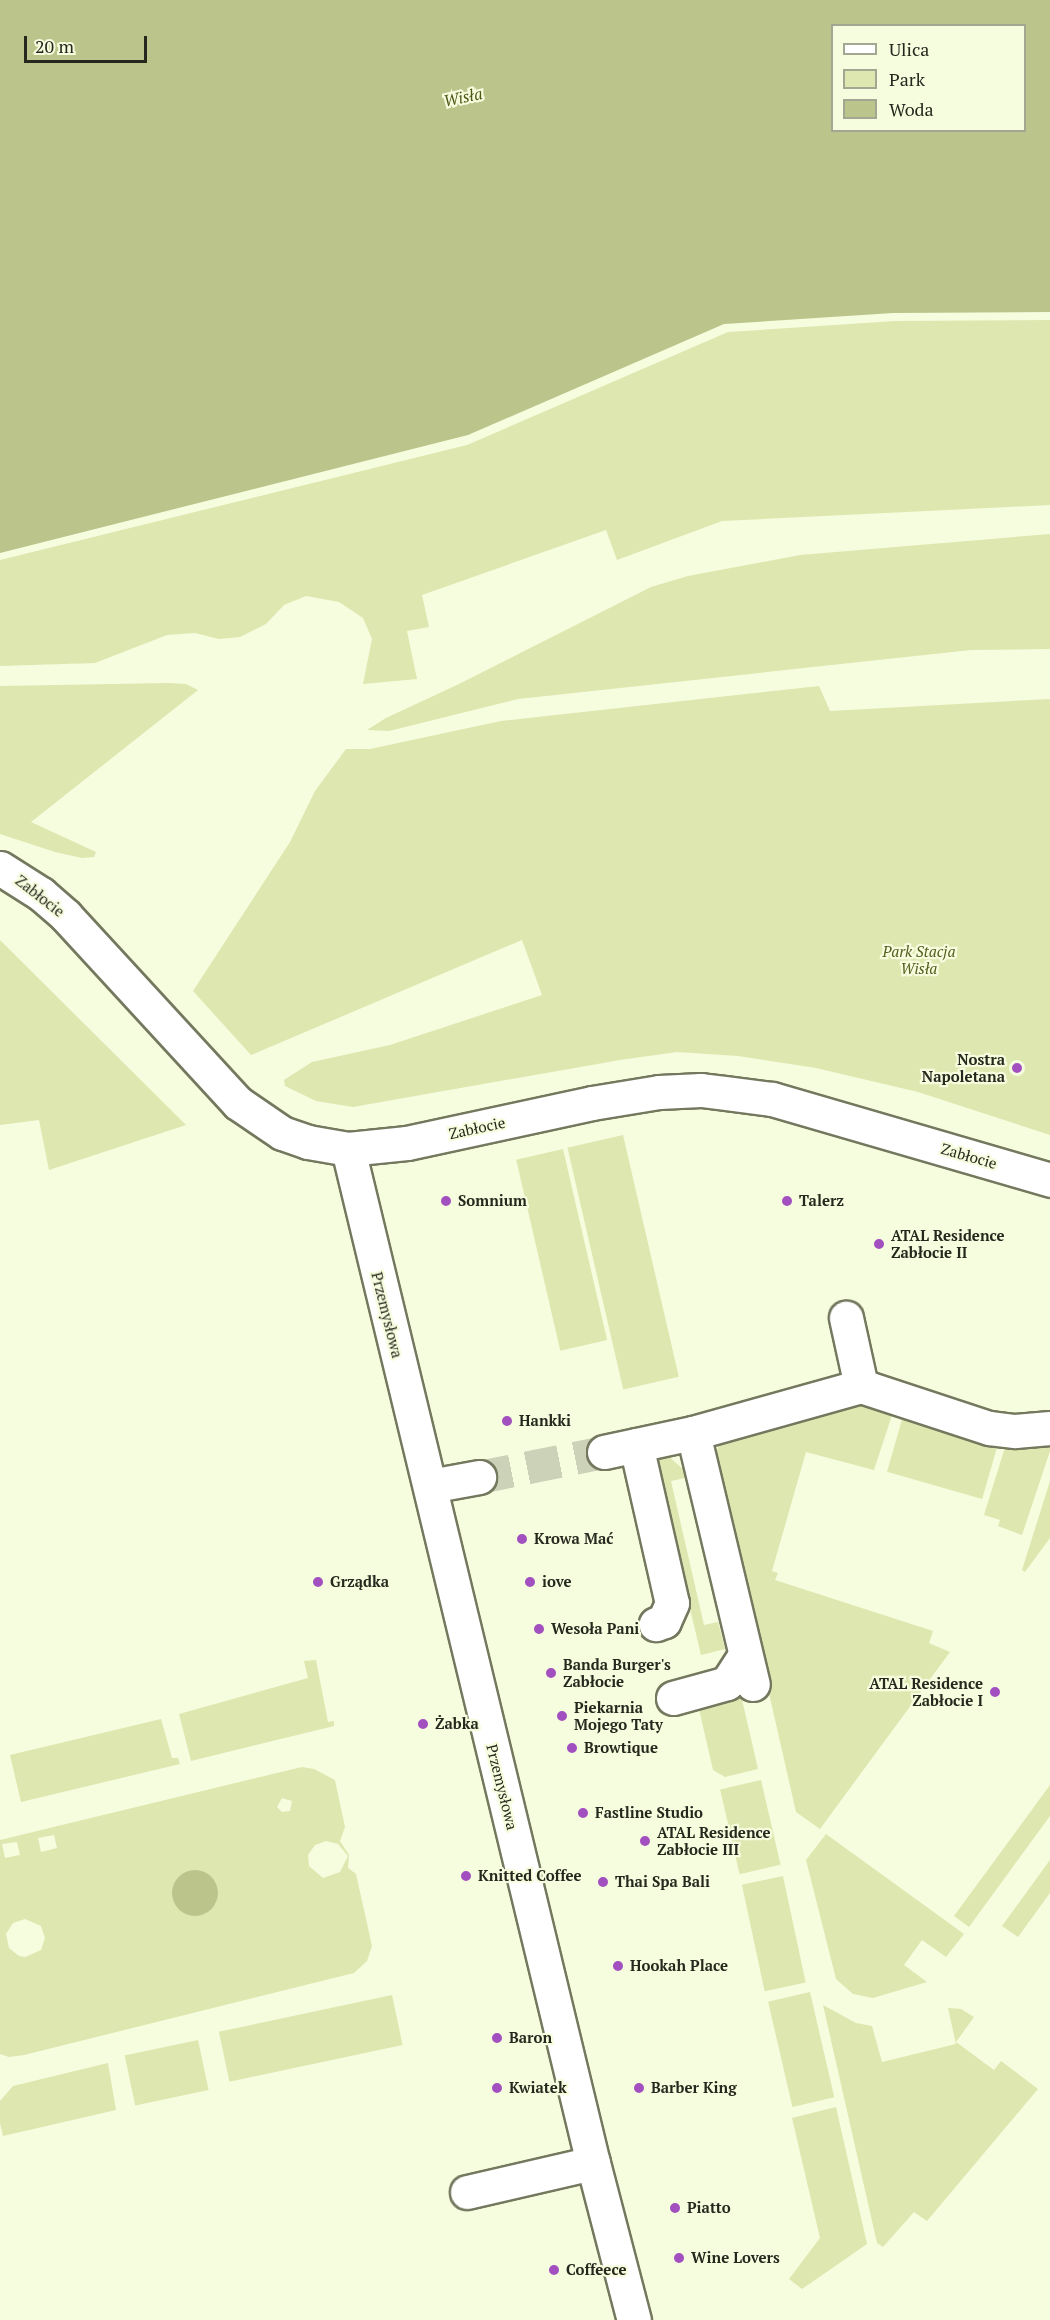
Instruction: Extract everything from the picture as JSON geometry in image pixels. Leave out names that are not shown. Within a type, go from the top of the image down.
[{"type":"street","name":"Zabłocie","points":[[0,868],[41,894],[66,916],[238,1103],[282,1133],[331,1148],[348,1149],[407,1143],[592,1103],[648,1094],[701,1090],[772,1099],[1050,1180]]},
{"type":"street","name":"Przemysłowa","points":[[348,1149],[593,2163],[634,2320]]},
{"type":"street","points":[[846,1318],[861,1386]]},
{"type":"street","points":[[604,1452],[693,1433],[861,1386],[989,1428],[1015,1431],[1050,1428]]},
{"type":"street","points":[[673,1698],[727,1683],[749,1669],[693,1433]]},
{"type":"street","points":[[636,1445],[672,1603],[664,1621],[656,1624]]},
{"type":"street","points":[[430,1486],[479,1477]]},
{"type":"street","points":[[467,2192],[593,2163]]},
{"type":"green space","points":[[1050,320],[1050,505],[722,521],[617,560],[606,530],[422,595],[429,627],[407,631],[417,679],[363,684],[372,639],[363,618],[339,602],[306,596],[284,605],[266,624],[240,637],[219,639],[195,633],[167,635],[95,663],[0,666],[0,560],[467,445],[728,332],[895,321]]},
{"type":"green space","points":[[1050,534],[1050,649],[971,650],[518,699],[389,731],[367,730],[386,718],[459,684],[651,587],[688,576],[800,555]]},
{"type":"green space","points":[[186,684],[198,690],[31,822],[96,852],[94,857],[82,858],[55,852],[0,834],[0,686]]},
{"type":"green space","name":"Park Stacja Wisła","points":[[819,686],[830,711],[1050,699],[1050,1135],[918,1092],[816,1068],[738,1056],[677,1052],[353,1107],[316,1101],[285,1086],[284,1080],[312,1062],[390,1045],[542,995],[522,940],[251,1055],[193,991],[290,842],[315,791],[346,749],[370,749],[501,721]]},
{"type":"green space","points":[[0,940],[186,1125],[49,1170],[39,1120],[0,1125]]},
{"type":"green space","points":[[623,1135],[679,1377],[623,1389],[567,1148]]},
{"type":"green space","points":[[563,1149],[607,1340],[560,1351],[516,1160]]},
{"type":"green space","points":[[855,1402],[893,1412],[874,1470],[806,1452],[772,1571],[778,1573],[775,1580],[933,1631],[929,1643],[950,1652],[820,1829],[796,1812],[715,1456],[720,1442]]},
{"type":"green space","points":[[903,1416],[998,1443],[982,1499],[887,1472]]},
{"type":"green space","points":[[1050,1442],[1050,1451],[1022,1535],[998,1526],[1000,1520],[984,1515],[1006,1444]]},
{"type":"green space","points":[[653,1452],[666,1454],[684,1470],[685,1478],[671,1481],[704,1625],[718,1622],[725,1649],[701,1655]]},
{"type":"green space","points":[[1050,1481],[1050,1538],[1025,1572],[1022,1570]]},
{"type":"green space","points":[[316,1660],[328,1722],[334,1721],[334,1726],[191,1761],[179,1714],[308,1678],[304,1661]]},
{"type":"green space","points":[[740,1691],[758,1769],[725,1777],[713,1770],[699,1709],[717,1705]]},
{"type":"green space","points":[[161,1719],[172,1758],[178,1758],[180,1764],[21,1802],[10,1755]]},
{"type":"green space","points":[[302,1767],[314,1769],[335,1780],[345,1827],[340,1841],[349,1855],[348,1868],[356,1874],[372,1946],[367,1961],[354,1973],[9,2057],[0,2054],[0,1840]],"holes":[[[282,1798],[292,1801],[290,1811],[282,1812],[277,1807]],[[54,1835],[57,1848],[41,1852],[38,1838]],[[326,1841],[338,1844],[348,1856],[340,1872],[323,1878],[309,1866],[308,1855],[315,1845]],[[17,1842],[20,1855],[5,1858],[2,1844]],[[190,1871],[215,1882],[218,1889],[216,1903],[205,1914],[191,1915],[178,1907],[177,1879]],[[25,1919],[41,1926],[45,1938],[41,1950],[25,1957],[19,1956],[9,1948],[6,1934],[13,1923]]]},
{"type":"green space","points":[[761,1780],[781,1865],[740,1874],[720,1789]]},
{"type":"green space","points":[[1050,1785],[1050,1816],[969,1927],[954,1916]]},
{"type":"green space","points":[[826,1834],[964,1934],[946,1957],[922,1940],[904,1965],[927,1982],[873,1998],[853,1994],[836,1979],[806,1860]]},
{"type":"green space","points":[[1050,1860],[1050,1893],[1018,1937],[1002,1926]]},
{"type":"green space","points":[[783,1876],[806,1983],[765,1991],[742,1885]]},
{"type":"green space","points":[[810,1992],[834,2097],[792,2107],[768,2002]]},
{"type":"green space","points":[[392,1995],[403,2045],[229,2082],[219,2032]]},
{"type":"green space","points":[[823,2005],[856,2023],[872,2026],[882,2062],[956,2044],[948,2008],[961,2009],[974,2017],[956,2042],[994,2070],[1001,2061],[1038,2089],[927,2221],[914,2212],[883,2247],[877,2243]]},
{"type":"green space","points":[[198,2040],[209,2090],[135,2105],[125,2056]]},
{"type":"green space","points":[[108,2063],[116,2110],[3,2136],[0,2123],[0,2101],[13,2086]]},
{"type":"green space","points":[[836,2107],[867,2244],[802,2289],[789,2279],[820,2238],[792,2118]]},
{"type":"water","name":"Wisła","points":[[0,0],[1050,0],[1050,312],[893,313],[724,324],[468,435],[0,553]]},
{"type":"water","points":[[195,1870],[211,1877],[218,1893],[211,1909],[195,1916],[179,1909],[172,1893],[179,1877]]},
{"type":"tunnel","points":[[479,1477],[604,1452]]},
{"type":"place","name":"Nostra Napoletana","points":[[1017,1068]]},
{"type":"place","name":"Somnium","points":[[446,1201]]},
{"type":"place","name":"Talerz","points":[[787,1201]]},
{"type":"place","name":"ATAL Residence Zabłocie II","points":[[879,1244]]},
{"type":"place","name":"Hankki","points":[[507,1421]]},
{"type":"place","name":"Krowa Mać","points":[[522,1539]]},
{"type":"place","name":"Grządka","points":[[318,1582]]},
{"type":"place","name":"iove","points":[[530,1582]]},
{"type":"place","name":"Wesoła Pani","points":[[539,1629]]},
{"type":"place","name":"Banda Burger's Zabłocie","points":[[551,1673]]},
{"type":"place","name":"ATAL Residence Zabłocie I","points":[[995,1692]]},
{"type":"place","name":"Piekarnia Mojego Taty","points":[[562,1716]]},
{"type":"place","name":"Żabka","points":[[423,1724]]},
{"type":"place","name":"Browtique","points":[[572,1748]]},
{"type":"place","name":"Fastline Studio","points":[[583,1813]]},
{"type":"place","name":"ATAL Residence Zabłocie III","points":[[645,1841]]},
{"type":"place","name":"Knitted Coffee","points":[[466,1876]]},
{"type":"place","name":"Thai Spa Bali","points":[[603,1882]]},
{"type":"place","name":"Hookah Place","points":[[618,1966]]},
{"type":"place","name":"Baron","points":[[497,2038]]},
{"type":"place","name":"Kwiatek","points":[[497,2088]]},
{"type":"place","name":"Barber King","points":[[639,2088]]},
{"type":"place","name":"Piatto","points":[[675,2208]]},
{"type":"place","name":"Wine Lovers","points":[[679,2258]]},
{"type":"place","name":"Coffeece","points":[[554,2270]]}]
